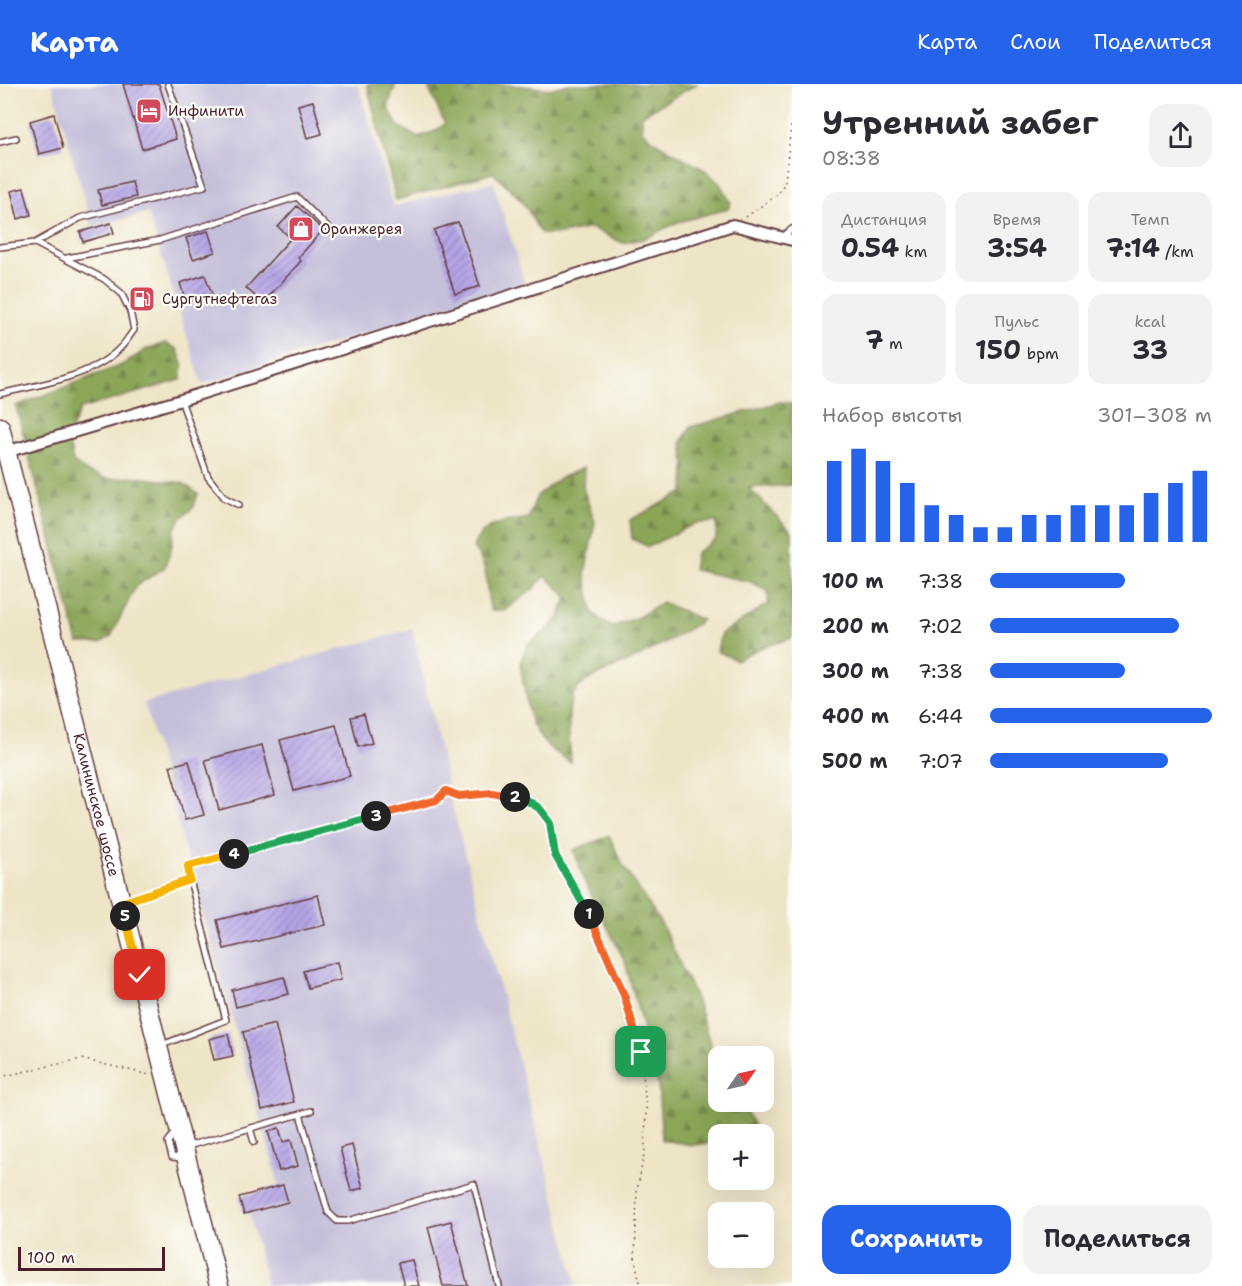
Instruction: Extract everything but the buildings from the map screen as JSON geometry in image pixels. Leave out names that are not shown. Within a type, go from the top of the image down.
[{"type":"main road","name":"Калининское шоссе","points":[[0,427],[219,1286]]},
{"type":"street","points":[[6,452],[181,400],[733,225],[789,235]]},
{"type":"lane","points":[[0,248],[35,243],[80,218],[204,186],[168,84]]},
{"type":"lane","points":[[0,142],[16,138]]},
{"type":"lane","points":[[67,258],[160,240],[297,197],[332,232]]},
{"type":"lane","points":[[0,394],[76,374],[100,363],[119,349],[134,330],[130,311],[121,293],[104,279],[35,243]]},
{"type":"lane","points":[[181,400],[208,477],[225,498],[239,506]]},
{"type":"lane","points":[[158,1047],[226,1020],[188,866],[437,800],[446,791]]},
{"type":"lane","points":[[121,903],[190,880]]},
{"type":"lane","points":[[185,1153],[250,1128],[311,1111]]},
{"type":"lane","points":[[300,1114],[328,1212],[337,1221],[348,1221],[474,1184],[499,1286]]},
{"type":"lane","points":[[250,1128],[254,1142]]},
{"type":"path","points":[[733,225],[778,194],[785,183],[792,115]]},
{"type":"path","points":[[446,791],[459,796],[492,793],[523,798],[539,808],[550,822],[555,855],[588,912],[624,995],[641,1052],[646,1107],[645,1149],[637,1191],[635,1260],[640,1286]]},
{"type":"path","points":[[0,1077],[81,1059],[166,1078]]},
{"type":"shaded area","points":[[52,84],[358,84],[393,206],[493,182],[525,283],[202,384],[148,213],[92,226]]},
{"type":"shaded area","points":[[412,629],[454,812],[577,1286],[267,1286],[249,1213],[244,1214],[239,1197],[279,1186],[144,703]]},
{"type":"green space","points":[[367,84],[396,84],[388,107],[398,126],[417,137],[433,132],[445,124],[429,89],[430,84],[503,84],[550,89],[569,84],[697,84],[642,115],[642,130],[657,143],[705,170],[720,184],[731,203],[728,209],[678,222],[643,239],[623,243],[591,228],[561,234],[542,234],[520,199],[493,173],[396,200]]},
{"type":"green space","points":[[165,343],[177,349],[183,364],[181,380],[80,409],[68,438],[73,462],[87,472],[107,479],[136,477],[183,483],[198,494],[193,508],[181,518],[174,530],[171,551],[164,568],[136,586],[111,636],[101,643],[78,643],[16,406],[124,364],[147,349]]},
{"type":"green space","points":[[780,402],[792,403],[792,485],[749,488],[792,532],[792,638],[760,648],[736,660],[717,651],[721,634],[768,604],[768,591],[751,582],[693,570],[696,553],[716,539],[717,522],[696,523],[648,547],[632,539],[630,520],[684,492],[685,464],[682,441],[691,427]]},
{"type":"green space","points":[[584,468],[583,488],[595,522],[585,574],[593,613],[611,627],[639,617],[662,602],[702,620],[671,640],[603,672],[578,688],[571,700],[570,708],[571,762],[552,750],[542,740],[532,724],[520,663],[528,644],[559,618],[567,597],[546,576],[504,611],[491,610],[485,570],[473,547],[477,538],[488,528],[528,518],[537,496],[560,478]]},
{"type":"green space","points":[[609,836],[624,867],[662,925],[696,998],[711,1046],[708,1046],[708,1112],[746,1112],[753,1124],[708,1124],[708,1143],[693,1145],[662,1140],[658,1085],[625,962],[584,880],[574,850]]},
{"type":"place","name":"Инфинити","points":[[149,111]]},
{"type":"place","name":"Оранжерея","points":[[301,229]]},
{"type":"place","name":"Сургутнефтегаз","points":[[142,299]]},
{"type":"route","points":[[140,975],[121,903],[190,880],[188,866],[437,800],[446,791],[459,796],[492,793],[523,798],[539,808],[550,822],[555,855],[588,912],[624,995],[641,1052]]}]
